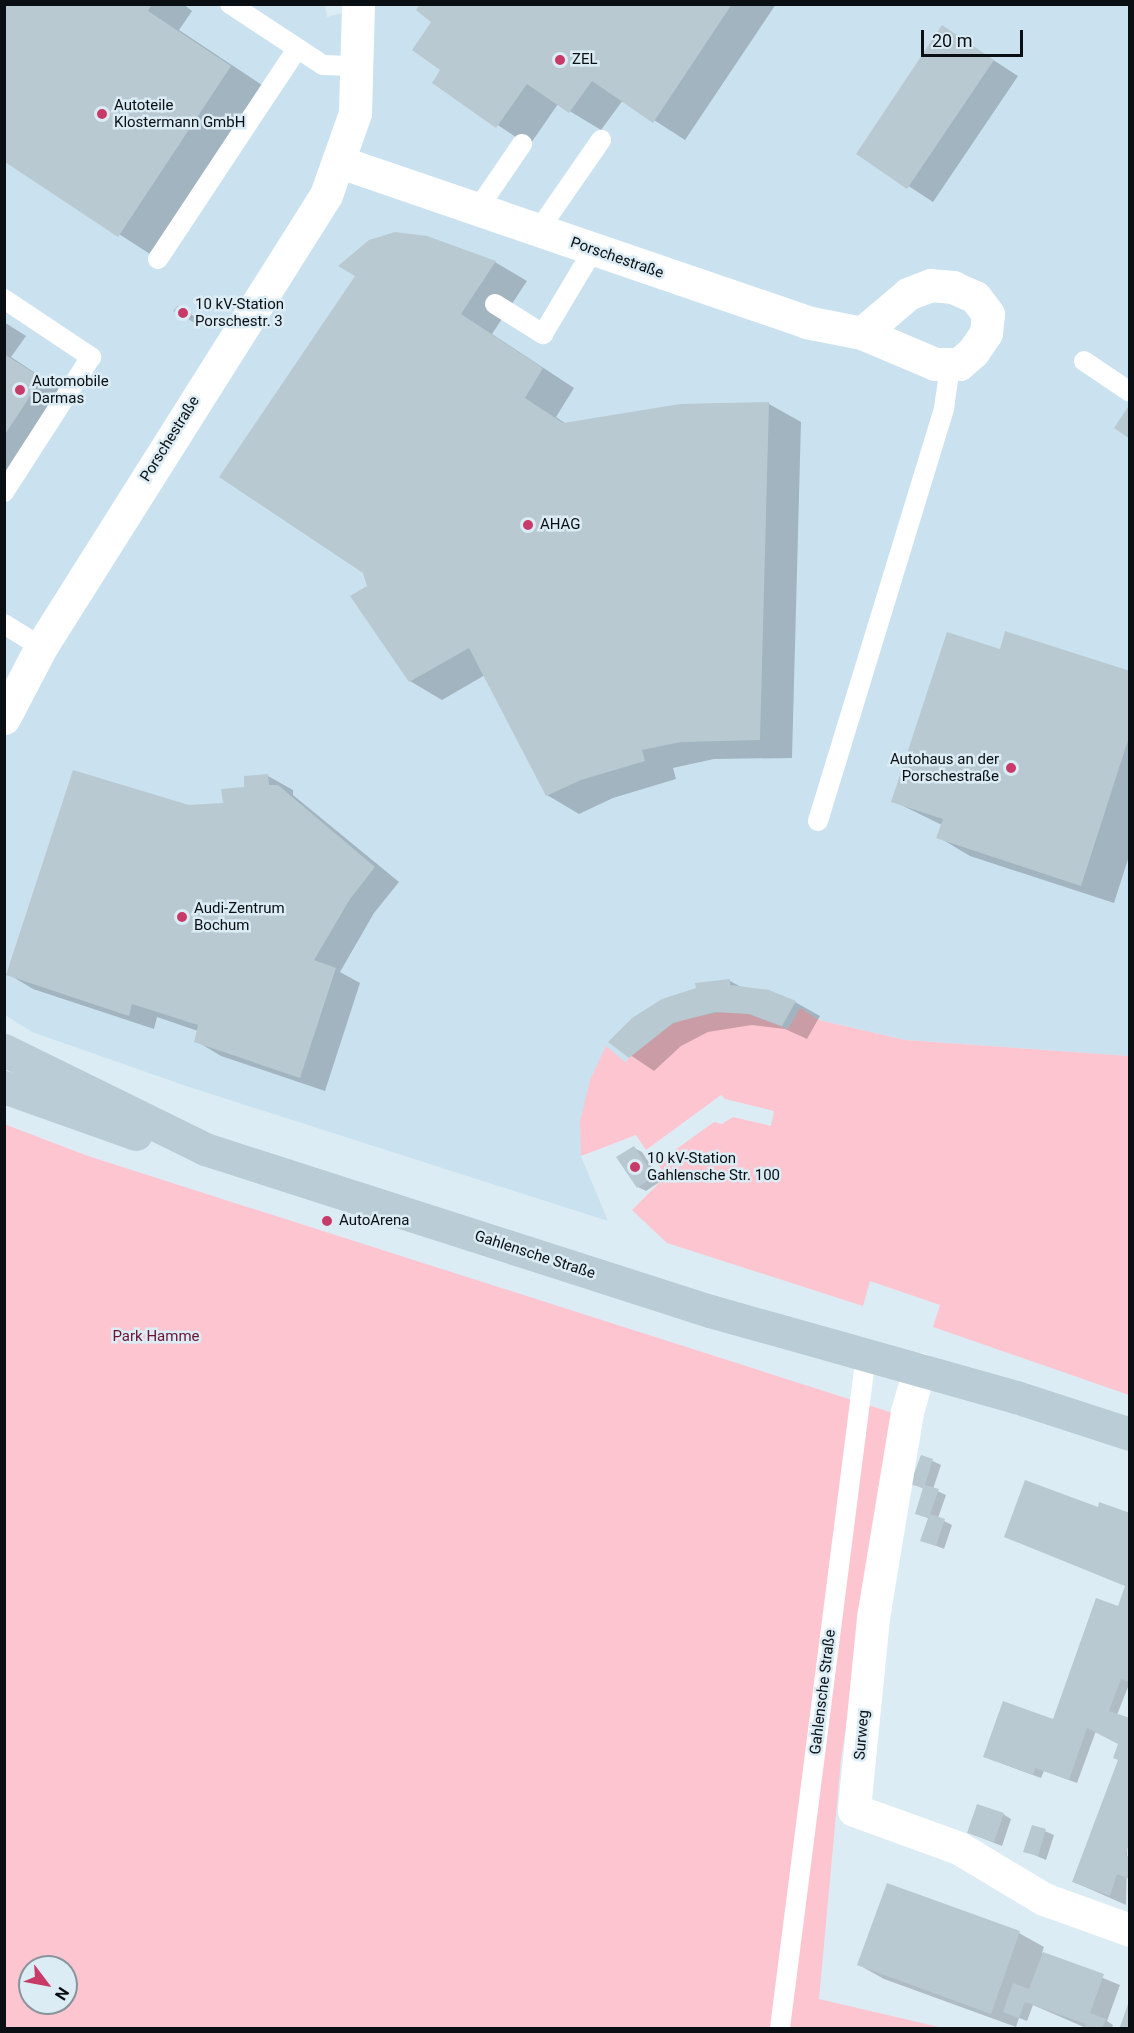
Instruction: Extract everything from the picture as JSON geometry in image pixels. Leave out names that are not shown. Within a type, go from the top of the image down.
[{"type":"street","name":"Porschestraße","points":[[4,718],[41,647],[306,229],[340,162],[355,113],[359,66],[358,4]]},
{"type":"street","name":"Porschestraße","points":[[340,162],[806,322],[862,333],[950,367]]},
{"type":"street","points":[[862,333],[908,294],[931,285],[953,287],[975,297],[988,314],[986,333],[973,352],[950,367]]},
{"type":"street","name":"Gahlensche Straße","points":[[4,1050],[205,1149],[699,1308],[919,1369],[1130,1434]]},
{"type":"street","name":"Gahlensche Straße","points":[[4,1088],[156,1142],[205,1149]]},
{"type":"street","name":"Surweg","points":[[919,1369],[907,1412],[873,1618],[855,1810],[959,1848],[1044,1899],[1127,1923]]},
{"type":"lane","points":[[230,4],[323,65],[359,66]]},
{"type":"lane","points":[[158,259],[297,49]]},
{"type":"lane","points":[[538,231],[601,140]]},
{"type":"lane","points":[[477,210],[522,144]]},
{"type":"lane","points":[[495,304],[543,334],[593,249]]},
{"type":"lane","points":[[4,299],[91,357],[4,492]]},
{"type":"lane","points":[[1084,361],[1130,392]]},
{"type":"lane","points":[[818,820],[944,408],[950,367]]},
{"type":"lane","points":[[4,624],[41,647]]},
{"type":"lane","name":"Gahlensche Straße","points":[[780,2028],[866,1355]]},
{"type":"shaded area","points":[[325,4],[327,17],[376,4],[1129,5],[1129,1056],[905,1040],[819,1020],[800,1009],[788,1030],[771,1020],[726,1011],[683,1019],[656,1032],[625,1062],[605,1047],[581,1156],[608,1221],[186,1086],[32,1032],[5,1015],[5,5]]},
{"type":"green space","points":[[800,1008],[819,1020],[905,1040],[1129,1056],[1129,1395],[933,1327],[940,1305],[870,1281],[863,1306],[667,1243],[632,1210],[666,1176],[657,1163],[714,1122],[722,1124],[733,1117],[771,1126],[774,1111],[725,1099],[721,1095],[646,1150],[636,1135],[581,1156],[580,1121],[590,1080],[606,1046],[625,1062],[656,1032],[683,1019],[726,1011],[749,1014],[788,1029]]},
{"type":"green space","name":"Park Hamme","points":[[4,1124],[88,1156],[893,1413],[841,1760],[819,1999],[943,2028],[5,2028]]},
{"type":"building","name":"Autoteile Klostermann GmbH","points":[[5,4],[152,4],[148,11],[231,66],[118,237],[5,162]]},
{"type":"building","name":"ZEL","points":[[420,4],[732,4],[653,123],[592,81],[569,113],[527,84],[496,128],[432,83],[440,70],[412,50],[431,22],[416,10]]},
{"type":"building","points":[[942,25],[994,60],[907,189],[856,154]]},
{"type":"building","name":"AHAG","points":[[395,232],[427,236],[496,261],[461,314],[543,368],[525,398],[563,423],[680,404],[769,402],[760,740],[681,742],[642,750],[645,761],[581,780],[546,796],[469,648],[409,682],[350,596],[367,586],[363,573],[219,477],[355,276],[338,266],[369,240]]},
{"type":"building","name":"10 kV-Station Porschestr. 3","points":[[178,305],[192,314],[187,320],[173,311]]},
{"type":"building","name":"Automobile Darmas","points":[[4,354],[42,378],[4,436]]},
{"type":"building","points":[[1130,404],[1130,439],[1114,428]]},
{"type":"building","name":"Autohaus an der Porschestraße","points":[[1005,631],[1130,671],[1130,734],[1081,886],[936,838],[943,819],[891,802],[947,632],[1000,649]]},
{"type":"building","name":"Audi-Zentrum Bochum","points":[[73,770],[189,805],[223,803],[221,789],[244,787],[244,776],[268,774],[269,785],[278,785],[375,867],[350,899],[314,960],[336,968],[300,1078],[194,1042],[198,1025],[132,1004],[129,1016],[6,975]]},
{"type":"building","points":[[730,979],[730,985],[769,990],[796,1001],[782,1026],[749,1014],[715,1012],[673,1023],[629,1058],[608,1042],[632,1018],[662,999],[696,988],[695,983]]},
{"type":"building","name":"10 kV-Station Gahlensche Str. 100","points":[[634,1146],[654,1176],[637,1188],[616,1157]]},
{"type":"building","points":[[921,1455],[933,1459],[925,1485],[939,1489],[930,1514],[945,1519],[936,1546],[920,1541],[928,1518],[915,1514],[923,1488],[910,1484]]},
{"type":"building","points":[[1025,1480],[1098,1507],[1099,1502],[1130,1513],[1130,1682],[1121,1679],[1109,1711],[1130,1718],[1130,1842],[1125,1855],[1130,1857],[1130,1879],[1117,1874],[1110,1896],[1072,1882],[1118,1760],[1113,1758],[1118,1744],[1087,1728],[1069,1780],[1035,1768],[1033,1775],[983,1757],[1003,1701],[1053,1719],[1096,1598],[1118,1606],[1125,1586],[1004,1537]]},
{"type":"building","points":[[977,1804],[1004,1813],[994,1842],[967,1833]]},
{"type":"building","points":[[1032,1825],[1046,1829],[1038,1856],[1023,1852]]},
{"type":"building","points":[[887,1883],[1020,1931],[991,2014],[857,1965]]},
{"type":"building","points":[[1043,1952],[1104,1974],[1090,2013],[1106,2019],[1102,2028],[1084,2028],[1086,2024],[1025,2002],[1019,2018],[1003,2012],[1013,1983],[1029,1989]]},
{"type":"building","points":[[1129,2001],[1130,2028],[1120,2027]]},
{"type":"place","name":"ZEL","points":[[560,60]]},
{"type":"place","name":"Autoteile Klostermann GmbH","points":[[102,114]]},
{"type":"place","name":"10 kV-Station Porschestr. 3","points":[[183,313]]},
{"type":"place","name":"Automobile Darmas","points":[[20,390]]},
{"type":"place","name":"AHAG","points":[[528,525]]},
{"type":"place","name":"Autohaus an der Porschestraße","points":[[1011,768]]},
{"type":"place","name":"Audi-Zentrum Bochum","points":[[182,917]]},
{"type":"place","name":"10 kV-Station Gahlensche Str. 100","points":[[635,1167]]},
{"type":"place","name":"AutoArena","points":[[327,1221]]}]
